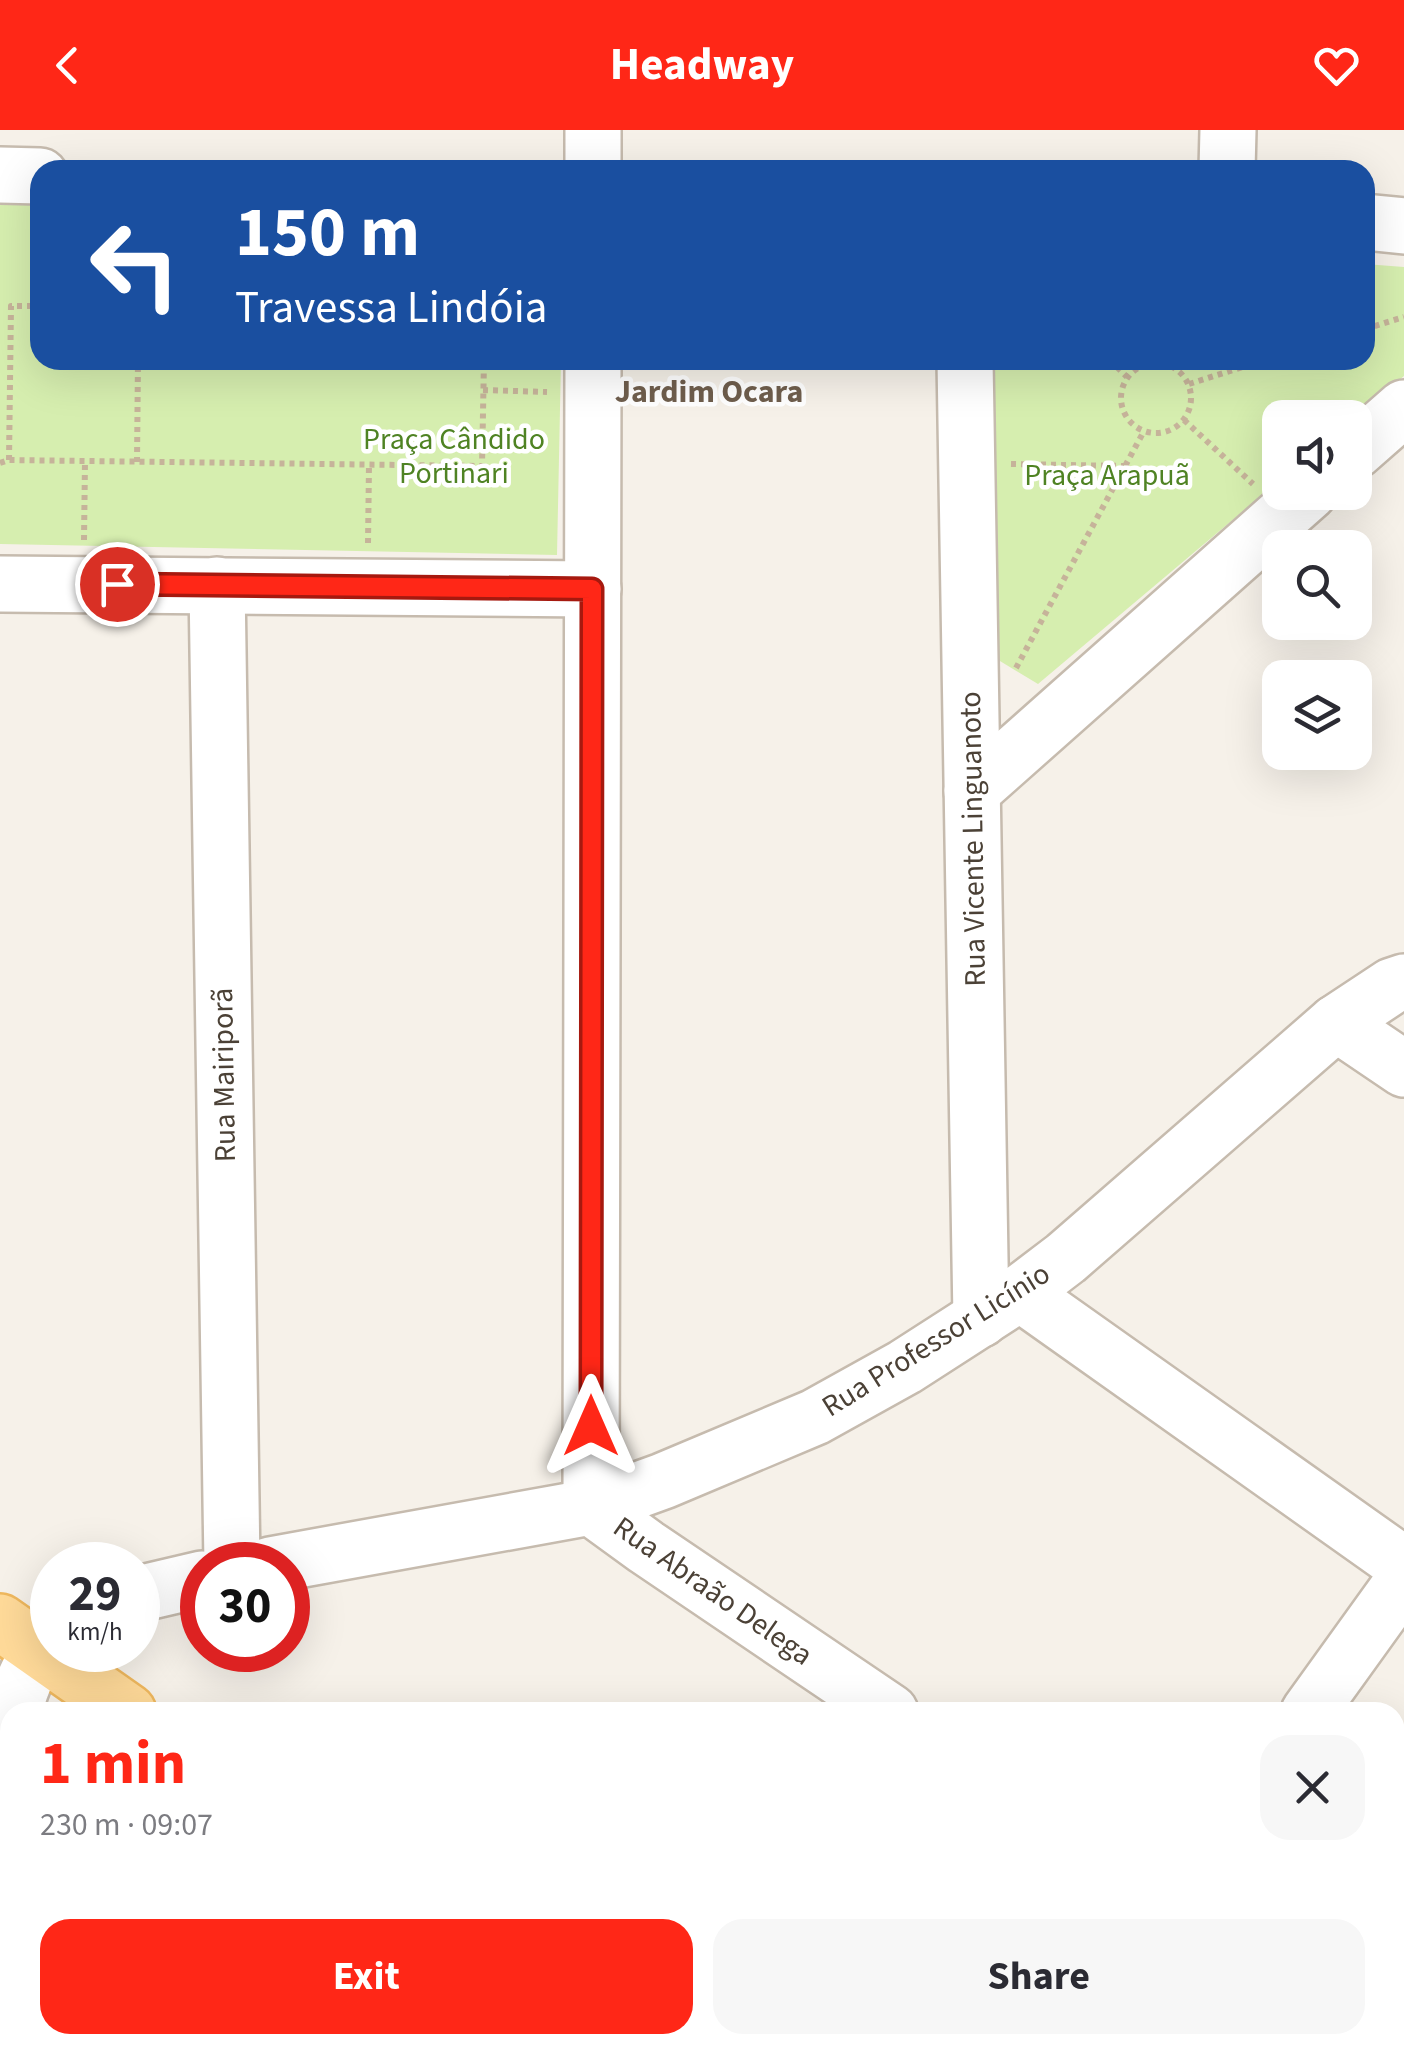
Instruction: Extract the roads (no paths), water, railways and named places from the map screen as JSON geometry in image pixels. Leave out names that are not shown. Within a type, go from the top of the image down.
[{"type":"main road","points":[[77,1672],[115,1702]]},
{"type":"street","points":[[593,130],[593,160]]},
{"type":"street","points":[[1227,160],[1228,130]]},
{"type":"street","points":[[0,175],[30,176]]},
{"type":"street","points":[[1375,223],[1404,226]]},
{"type":"street","name":"Rua Vicente Linguanoto","points":[[965,370],[972,791],[1000,1306]]},
{"type":"street","name":"Rua Abraão Delega","points":[[593,377],[591,1507],[875,1702]]},
{"type":"street","points":[[1372,436],[1404,408]]},
{"type":"street","points":[[972,791],[1289,510]]},
{"type":"street","points":[[0,584],[592,589]]},
{"type":"street","name":"Rua Mairiporã","points":[[217,586],[232,1542]]},
{"type":"street","name":"Rua Professor Licínio","points":[[310,1558],[591,1507],[814,1417],[905,1367],[1066,1258],[1336,1023],[1404,982]]},
{"type":"street","points":[[1336,1023],[1404,1069]]},
{"type":"street","points":[[1000,1306],[1404,1564]]},
{"type":"street","points":[[1316,1702],[1404,1580]]},
{"type":"street","points":[[17,1702],[30,1642]]},
{"type":"district","name":"Jardim Ocara","points":[[709,392]]},
{"type":"park label","name":"Praça Cândido Portinari","points":[[454,456]]},
{"type":"park label","name":"Praça Arapuã","points":[[1107,475]]}]
